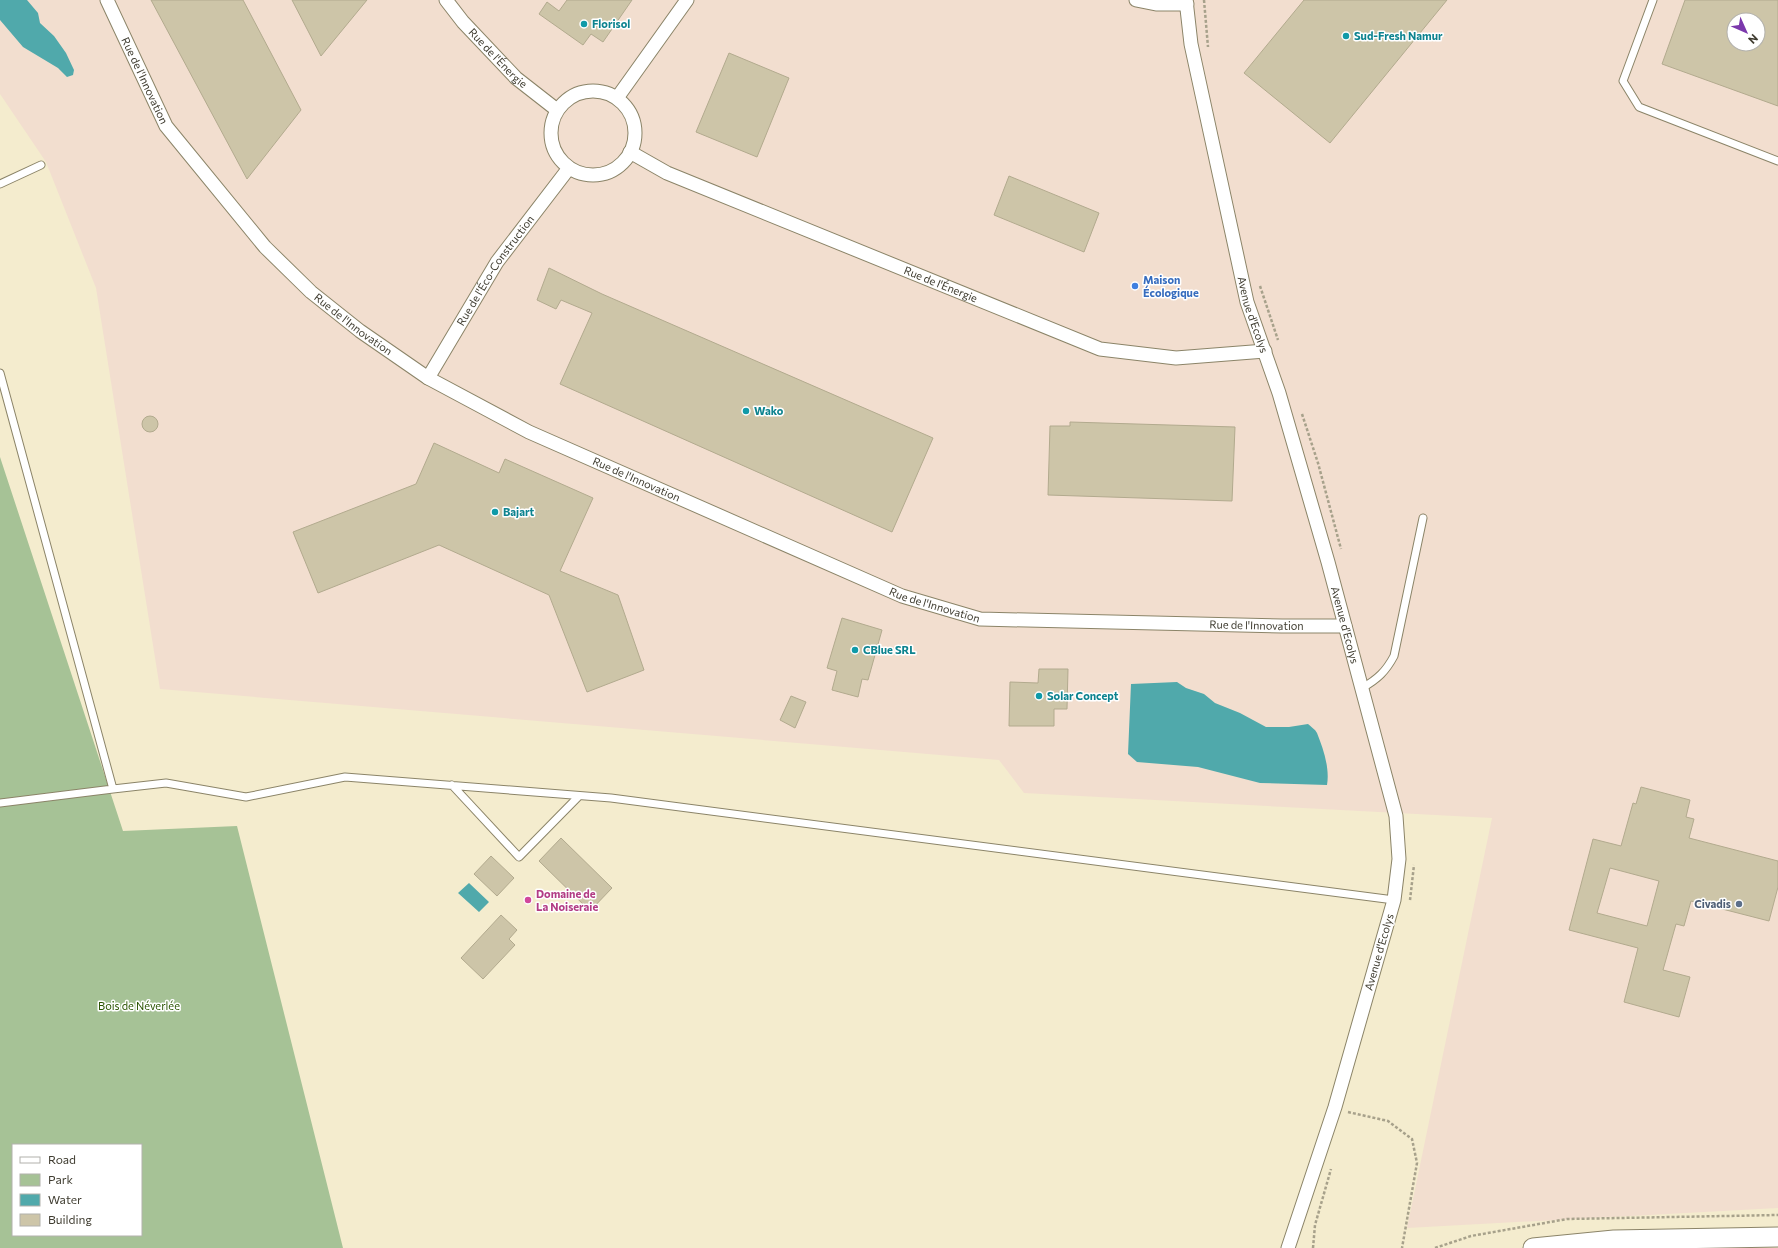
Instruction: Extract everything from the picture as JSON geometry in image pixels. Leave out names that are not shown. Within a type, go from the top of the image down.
[{"type":"main road","points":[[1533,1248],[1614,1240],[1778,1237]]},
{"type":"street","name":"Rue de l'Innovation","points":[[107,0],[166,126],[266,247],[311,292],[360,331],[428,378],[529,432],[902,596],[980,619],[1282,626],[1345,626]]},
{"type":"street","name":"Rue de l'Énergie","points":[[446,0],[463,22],[516,78],[557,110]]},
{"type":"street","points":[[617,98],[687,0]]},
{"type":"street","points":[[1136,0],[1156,4],[1186,2]]},
{"type":"street","name":"Avenue d'Ecolys","points":[[1186,2],[1191,44],[1246,302],[1265,351],[1326,554],[1396,816],[1399,859],[1394,900],[1334,1108],[1288,1248]]},
{"type":"street","points":[[596,91],[617,98],[628,109],[634,124],[634,140],[630,152],[617,168],[601,174],[584,174],[569,168],[557,155],[551,138],[550,128],[557,110],[568,98],[582,92],[596,91]]},
{"type":"street","name":"Rue de l'Énergie","points":[[630,152],[667,173],[1100,349],[1176,358],[1265,351]]},
{"type":"street","name":"Rue de l'Éco-Construction","points":[[428,378],[498,262],[569,168]]},
{"type":"lane","points":[[1653,0],[1623,81],[1639,107],[1778,161]]},
{"type":"lane","points":[[0,184],[41,164]]},
{"type":"lane","points":[[0,373],[113,789]]},
{"type":"lane","points":[[1362,688],[1376,680],[1386,671],[1394,656],[1423,518]]},
{"type":"lane","points":[[0,803],[166,783],[246,797],[345,777],[611,798],[1394,900]]},
{"type":"lane","points":[[452,785],[519,857],[579,796]]},
{"type":"path","points":[[1334,1108],[1388,1122],[1412,1139],[1417,1163],[1402,1248]]},
{"type":"shaded area","points":[[0,0],[1778,0],[1778,1208],[1407,1228],[1492,818],[1024,793],[999,760],[160,689],[96,288],[46,162],[0,94]]},
{"type":"green space","name":"Bois de Néverlée","points":[[0,457],[123,831],[237,826],[343,1248],[0,1248]]},
{"type":"water","points":[[0,0],[27,0],[38,13],[40,23],[54,36],[66,53],[74,70],[73,75],[67,77],[58,68],[23,47],[0,20]]},
{"type":"water","points":[[1177,682],[1186,688],[1204,694],[1215,703],[1240,713],[1266,727],[1289,727],[1308,724],[1317,733],[1324,752],[1328,772],[1327,785],[1260,783],[1198,767],[1137,762],[1128,754],[1131,684]]},
{"type":"water","points":[[469,883],[489,902],[479,912],[458,893]]},
{"type":"building","points":[[151,0],[243,0],[301,110],[247,179]]},
{"type":"building","points":[[292,0],[367,0],[321,56]]},
{"type":"building","name":"Florisol","points":[[567,0],[632,0],[603,42],[591,34],[583,45],[539,14],[547,2],[559,11]]},
{"type":"building","name":"Sud-Fresh Namur","points":[[1304,0],[1447,0],[1330,143],[1244,73]]},
{"type":"building","points":[[1685,0],[1778,0],[1778,106],[1662,64]]},
{"type":"building","points":[[729,53],[789,78],[757,157],[696,132]]},
{"type":"building","points":[[1009,176],[1099,213],[1084,252],[994,215]]},
{"type":"building","name":"Wako","points":[[549,268],[602,294],[933,438],[892,532],[560,384],[592,313],[561,300],[556,309],[537,300]]},
{"type":"building","points":[[147,416],[153,416],[158,421],[156,430],[153,432],[147,432],[142,427],[142,421]]},
{"type":"building","points":[[1070,422],[1235,427],[1232,501],[1048,495],[1050,426],[1070,426]]},
{"type":"building","points":[[434,443],[499,473],[505,459],[593,498],[560,571],[618,595],[644,670],[587,692],[549,595],[439,545],[318,593],[293,532],[416,484]]},
{"type":"building","name":"CBlue SRL","points":[[842,618],[882,630],[868,680],[862,679],[858,697],[832,690],[837,671],[827,668]]},
{"type":"building","name":"Solar Concept","points":[[1039,669],[1068,669],[1067,709],[1054,709],[1054,726],[1009,726],[1010,682],[1038,683]]},
{"type":"building","points":[[791,696],[806,702],[795,728],[780,720]]},
{"type":"building","name":"Civadis","points":[[1641,787],[1690,800],[1686,817],[1694,819],[1689,838],[1778,861],[1778,887],[1769,921],[1691,901],[1684,926],[1676,924],[1663,970],[1690,977],[1679,1017],[1624,1002],[1638,948],[1569,930],[1593,839],[1621,846],[1633,803],[1636,804]],"holes":[[[1610,868],[1659,881],[1647,926],[1597,913]]]},
{"type":"building","points":[[561,838],[612,888],[590,911],[539,861]]},
{"type":"building","points":[[491,856],[514,878],[497,896],[474,874]]},
{"type":"building","points":[[501,915],[517,930],[509,939],[515,945],[483,979],[461,958]]},
{"type":"place","name":"Florisol","points":[[584,24]]},
{"type":"place","name":"Sud-Fresh Namur","points":[[1346,36]]},
{"type":"place","name":"Maison Écologique","points":[[1135,286]]},
{"type":"place","name":"Wako","points":[[746,411]]},
{"type":"place","name":"Bajart","points":[[495,512]]},
{"type":"place","name":"CBlue SRL","points":[[855,650]]},
{"type":"place","name":"Solar Concept","points":[[1039,696]]},
{"type":"place","name":"Domaine de La Noiseraie","points":[[528,900]]},
{"type":"place","name":"Civadis","points":[[1739,904]]}]
